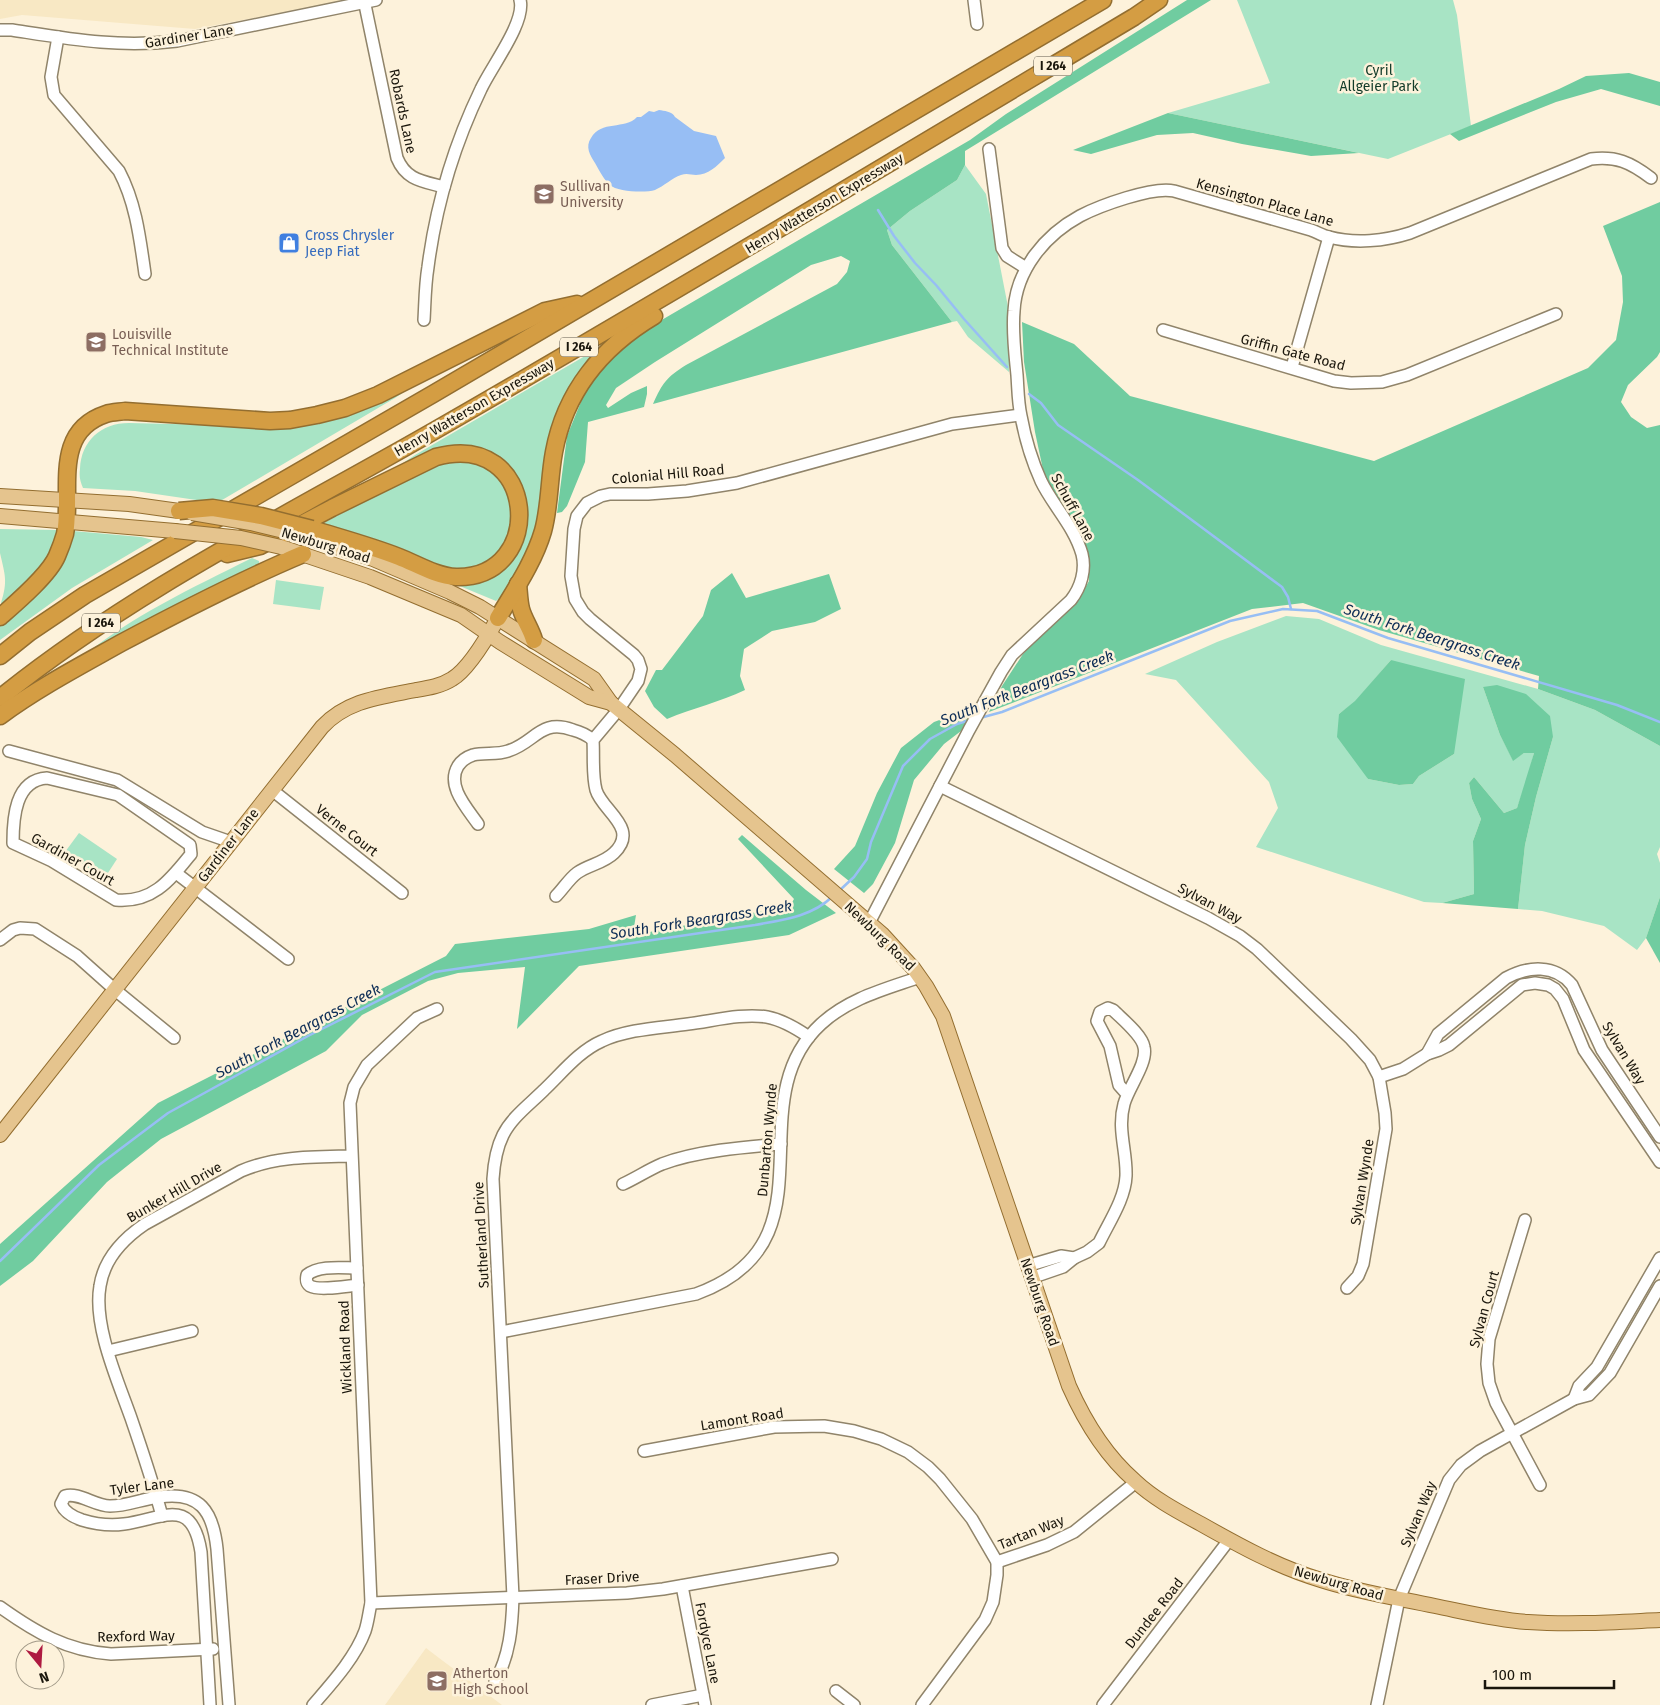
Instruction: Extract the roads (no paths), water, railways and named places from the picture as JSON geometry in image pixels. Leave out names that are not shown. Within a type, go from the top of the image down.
[{"type":"highway","name":"I 264","points":[[0,656],[30,632],[85,595],[593,300],[1103,0]]},
{"type":"highway","name":"Henry Watterson Expressway","points":[[0,698],[54,656],[106,620],[293,509],[435,431],[729,260],[1134,17],[1159,0]]},
{"type":"highway","points":[[498,618],[531,560],[543,531],[554,454],[561,423],[583,379],[602,356],[625,335],[715,280],[729,260]]},
{"type":"highway","points":[[0,617],[54,563],[65,534],[67,467],[70,452],[78,435],[92,421],[107,413],[130,411],[270,421],[290,420],[317,415],[345,408],[378,395],[545,312],[593,300]]},
{"type":"highway","points":[[179,511],[213,508],[262,516],[312,529],[398,556],[438,574],[456,577],[475,574],[493,566],[509,551],[518,532],[520,510],[514,488],[502,470],[495,464],[486,459],[461,452],[447,454],[436,457],[375,487],[260,546],[210,558]]},
{"type":"highway","points":[[0,716],[17,703],[64,674],[163,621],[303,554]]},
{"type":"highway","points":[[518,584],[520,608],[524,619],[530,626],[534,640]]},
{"type":"main road","name":"Newburg Road","points":[[0,496],[129,504],[251,523],[296,534],[380,562],[450,592],[480,607],[594,678],[615,706],[848,904],[903,954],[920,977],[942,1016],[1069,1386],[1085,1419],[1101,1444],[1136,1482],[1179,1512],[1229,1540],[1284,1567],[1320,1580],[1399,1599],[1526,1622],[1660,1620]]},
{"type":"main road","name":"Newburg Road","points":[[0,516],[241,538],[281,547],[370,576],[461,615],[488,634],[589,696],[615,706]]},
{"type":"main road","name":"Gardiner Lane","points":[[0,1135],[322,726],[340,710],[364,701],[430,688],[451,680],[468,664],[498,618]]},
{"type":"street","points":[[424,320],[428,267],[444,187],[465,123],[482,87],[518,23],[521,10],[520,0]]},
{"type":"street","points":[[974,0],[977,24]]},
{"type":"street","name":"Robards Lane","points":[[368,1],[396,158],[410,176],[444,187]]},
{"type":"street","name":"Gardiner Lane","points":[[0,30],[124,44],[148,44],[178,41],[368,1]]},
{"type":"street","points":[[58,37],[51,77],[54,95],[119,171],[125,182],[131,198],[141,244],[144,274]]},
{"type":"street","points":[[989,150],[1002,248],[1007,256],[1026,268]]},
{"type":"street","name":"Kensington Place Lane","points":[[1026,268],[1049,238],[1072,220],[1095,209],[1154,190],[1167,189],[1311,230],[1329,237],[1370,240],[1397,237],[1591,159],[1615,158],[1640,170],[1651,178]]},
{"type":"street","points":[[1292,367],[1329,237]]},
{"type":"street","name":"Schuff Lane","points":[[869,923],[969,730],[1012,655],[1071,600],[1080,586],[1083,571],[1082,555],[1079,546],[1068,522],[1042,482],[1020,415],[1014,339],[1014,309],[1020,282],[1026,268]]},
{"type":"street","name":"Griffin Gate Road","points":[[1163,330],[1334,380],[1351,383],[1382,382],[1407,375],[1556,314]]},
{"type":"street","name":"Colonial Hill Road","points":[[615,706],[638,681],[641,669],[634,655],[590,619],[575,599],[571,576],[574,528],[578,516],[587,503],[610,494],[648,494],[737,483],[952,424],[1020,415]]},
{"type":"street","points":[[556,896],[576,874],[615,852],[622,838],[621,825],[604,805],[596,790],[593,740],[615,706]]},
{"type":"street","points":[[478,824],[456,791],[454,784],[456,769],[465,759],[478,754],[510,751],[551,726],[563,726],[586,734],[593,740]]},
{"type":"street","points":[[9,751],[117,780],[202,832],[231,842]]},
{"type":"street","name":"Gardiner Court","points":[[47,778],[118,795],[190,845],[191,854],[176,873],[152,894],[128,901],[116,900],[52,862],[13,843],[13,822],[19,799],[28,785],[39,779],[47,778]]},
{"type":"street","name":"Sylvan Way","points":[[940,786],[1208,918],[1240,936],[1257,949],[1351,1039],[1370,1060],[1379,1077],[1403,1069],[1427,1054],[1448,1045],[1522,985],[1535,983],[1548,985],[1555,989],[1563,999],[1584,1050],[1660,1162]]},
{"type":"street","name":"Verne Court","points":[[272,790],[402,893]]},
{"type":"street","points":[[176,873],[288,959]]},
{"type":"street","points":[[0,940],[13,930],[20,928],[35,929],[77,956],[114,990],[174,1038]]},
{"type":"street","name":"Sylvan Way","points":[[1427,1054],[1438,1034],[1506,978],[1523,970],[1542,969],[1558,973],[1572,985],[1602,1050],[1660,1137]]},
{"type":"street","name":"Dunbarton Wynde","points":[[501,1332],[683,1298],[708,1290],[739,1270],[764,1241],[773,1221],[779,1195],[783,1101],[786,1083],[793,1064],[808,1037],[843,1007],[861,998],[920,977]]},
{"type":"street","points":[[1568,1011],[1582,1005]]},
{"type":"street","points":[[1029,1272],[1063,1267],[1098,1243],[1124,1188],[1126,1176],[1121,1116],[1127,1094],[1145,1054],[1141,1039],[1113,1010],[1108,1008],[1100,1012],[1097,1021],[1110,1046],[1119,1086],[1127,1094]]},
{"type":"street","name":"Wickland Road","points":[[313,1705],[357,1648],[366,1628],[371,1603],[350,1104],[354,1087],[367,1066],[417,1018],[437,1009]]},
{"type":"street","name":"Sutherland Drive","points":[[496,1682],[502,1671],[510,1644],[513,1598],[493,1179],[497,1148],[510,1124],[582,1053],[602,1041],[631,1032],[746,1017],[775,1019],[792,1026],[808,1037]]},
{"type":"street","name":"Sylvan Wynde","points":[[1347,1288],[1358,1276],[1363,1264],[1386,1129],[1379,1077]]},
{"type":"street","points":[[623,1184],[661,1165],[682,1158],[781,1144]]},
{"type":"street","name":"Bunker Hill Drive","points":[[162,1516],[117,1383],[99,1308],[102,1276],[111,1257],[123,1241],[132,1233],[221,1182],[254,1166],[298,1157],[351,1156]]},
{"type":"street","name":"Sylvan Court","points":[[1525,1220],[1493,1322],[1487,1349],[1487,1375],[1491,1391],[1540,1484]]},
{"type":"street","name":"Sylvan Way","points":[[1574,1399],[1580,1386],[1597,1367],[1660,1258]]},
{"type":"street","points":[[357,1268],[321,1269],[312,1271],[307,1275],[306,1279],[312,1287],[358,1286]]},
{"type":"street","name":"Sylvan Way","points":[[1377,1705],[1399,1599],[1449,1480],[1467,1460],[1574,1399],[1589,1395],[1610,1373],[1660,1286]]},
{"type":"street","points":[[108,1351],[192,1331]]},
{"type":"street","points":[[1606,1350],[1618,1357]]},
{"type":"street","name":"Lamont Road","points":[[644,1451],[774,1427],[824,1426],[871,1435],[908,1452],[924,1463],[940,1478],[972,1519],[997,1562]]},
{"type":"street","name":"Tartan Way","points":[[922,1705],[985,1620],[993,1602],[997,1562],[1047,1545],[1074,1532],[1136,1482]]},
{"type":"street","name":"Tyler Lane","points":[[210,1705],[199,1542],[189,1520],[176,1514],[109,1525],[76,1517],[67,1512],[61,1504],[65,1496],[69,1495],[106,1506],[129,1504],[157,1497],[182,1496],[200,1504],[210,1516],[216,1534],[218,1549],[229,1705]]},
{"type":"street","name":"Dundee Road","points":[[1103,1705],[1229,1540]]},
{"type":"street","name":"Fraser Drive","points":[[371,1603],[627,1593],[682,1586],[832,1560]]},
{"type":"street","name":"Fordyce Lane","points":[[682,1586],[704,1700]]},
{"type":"street","name":"Rexford Way","points":[[0,1607],[42,1635],[73,1647],[96,1653],[111,1654],[225,1648]]},
{"type":"street","points":[[836,1691],[854,1705]]},
{"type":"street","points":[[652,1705],[704,1700]]},
{"type":"water","points":[[659,110],[672,114],[694,131],[716,136],[725,158],[708,172],[700,175],[681,175],[655,190],[632,191],[614,187],[604,178],[590,154],[588,148],[589,141],[595,132],[601,129],[632,121],[649,111]]},
{"type":"waterway","points":[[878,210],[894,236],[915,263],[1007,367]]},
{"type":"waterway","points":[[1029,394],[1041,403],[1058,425],[1138,480],[1282,587],[1288,597],[1291,609]]},
{"type":"waterway","name":"South Fork Beargrass Creek","points":[[980,718],[1002,712],[1230,621],[1283,609],[1317,611],[1388,638],[1617,705],[1660,722]]},
{"type":"waterway","name":"South Fork Beargrass Creek","points":[[840,890],[854,877],[867,859],[871,842],[903,766],[930,739],[957,724],[970,720]]},
{"type":"waterway","name":"South Fork Beargrass Creek","points":[[0,1261],[99,1165],[168,1113],[308,1036],[435,972],[755,925],[796,917],[815,909],[832,897]]},
{"type":"place","name":"Sullivan University","points":[[544,194]]},
{"type":"place","name":"Cross Chrysler Jeep Fiat","points":[[289,243]]},
{"type":"place","name":"Louisville Technical Institute","points":[[96,342]]},
{"type":"place","name":"Atherton High School","points":[[437,1681]]},
{"type":"park label","name":"Cyril Allgeier Park","points":[[1379,78]]}]
